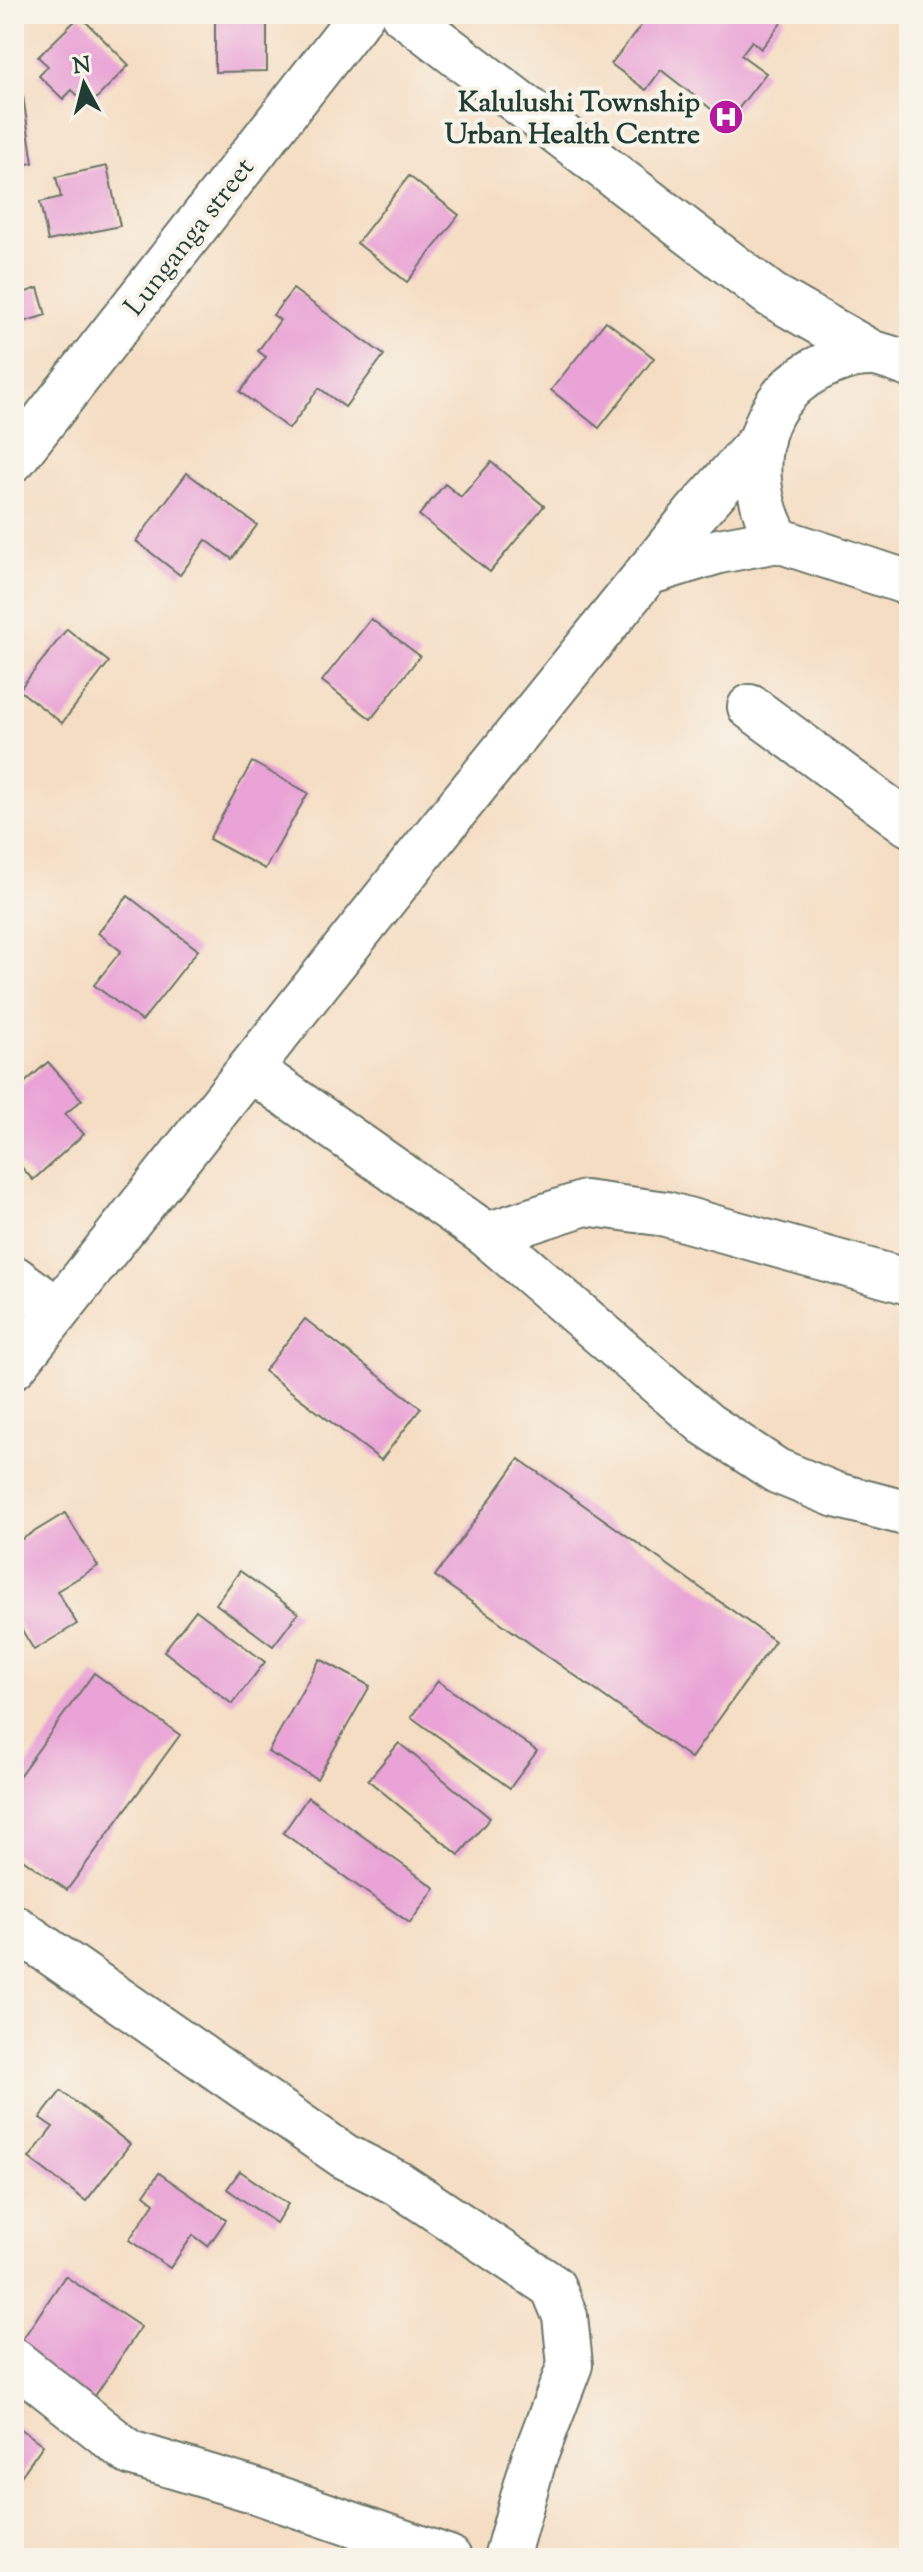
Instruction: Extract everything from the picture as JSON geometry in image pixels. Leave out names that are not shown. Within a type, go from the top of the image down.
[{"type":"street","name":"Lunganga street","points":[[14,459],[362,14]]},
{"type":"street","points":[[403,14],[771,295],[892,360]]},
{"type":"street","points":[[771,295],[793,351],[790,388]]},
{"type":"street","points":[[778,540],[759,497],[757,474],[762,439],[775,407],[790,388],[829,363],[892,360]]},
{"type":"street","points":[[14,1366],[647,573],[762,439]]},
{"type":"street","points":[[647,573],[719,551],[778,540],[909,583]]},
{"type":"street","points":[[750,707],[909,824]]},
{"type":"street","points":[[250,1069],[487,1235],[706,1424],[777,1471],[836,1495],[909,1514]]},
{"type":"street","points":[[487,1235],[585,1203],[666,1214],[909,1282]]},
{"type":"street","points":[[14,1278],[57,1309]]},
{"type":"street","points":[[14,1927],[344,2156],[397,2183],[553,2287],[565,2316],[570,2365],[534,2459],[506,2558]]},
{"type":"street","points":[[14,2361],[130,2453],[253,2490],[449,2558]]},
{"type":"building","points":[[215,14],[267,14],[267,71],[215,72]]},
{"type":"building","points":[[650,14],[780,14],[785,18],[761,49],[752,41],[741,55],[766,73],[728,122],[661,70],[646,90],[611,64]]},
{"type":"building","points":[[80,16],[129,65],[89,106],[72,90],[63,99],[39,76],[48,66],[38,57]]},
{"type":"building","points":[[23,96],[33,163],[14,166],[14,98]]},
{"type":"building","points":[[107,166],[120,226],[48,241],[40,202],[61,197],[56,177]]},
{"type":"building","points":[[409,176],[459,215],[407,282],[357,243]]},
{"type":"building","points":[[38,288],[46,315],[14,325],[14,296]]},
{"type":"building","points":[[293,289],[384,355],[345,407],[319,388],[289,429],[240,392],[266,357],[258,351],[280,320],[273,315]]},
{"type":"building","points":[[606,321],[654,358],[599,428],[551,390]]},
{"type":"building","points":[[491,462],[544,506],[490,572],[419,515],[445,484],[461,497]]},
{"type":"building","points":[[187,473],[257,525],[232,559],[206,540],[180,575],[136,541]]},
{"type":"building","points":[[371,619],[420,656],[371,719],[322,681]]},
{"type":"building","points":[[67,629],[109,662],[62,723],[19,690]]},
{"type":"building","points":[[252,762],[308,793],[265,869],[209,839]]},
{"type":"building","points":[[128,896],[198,950],[142,1021],[94,985],[121,951],[98,933]]},
{"type":"building","points":[[48,1062],[82,1100],[65,1114],[84,1134],[33,1180],[14,1159],[14,1092]]},
{"type":"building","points":[[305,1319],[421,1408],[381,1460],[264,1371]]},
{"type":"building","points":[[519,1459],[775,1641],[691,1758],[435,1576]]},
{"type":"building","points":[[65,1513],[98,1566],[57,1591],[77,1624],[34,1650],[14,1617],[14,1544]]},
{"type":"building","points":[[240,1571],[298,1613],[273,1646],[216,1604]]},
{"type":"building","points":[[196,1610],[265,1662],[232,1704],[164,1651]]},
{"type":"building","points":[[320,1659],[370,1686],[317,1779],[268,1752]]},
{"type":"building","points":[[94,1673],[180,1735],[67,1890],[14,1853],[14,1783]]},
{"type":"building","points":[[438,1681],[537,1751],[510,1788],[411,1717]]},
{"type":"building","points":[[399,1743],[490,1818],[459,1855],[368,1780]]},
{"type":"building","points":[[308,1797],[435,1888],[410,1923],[283,1833]]},
{"type":"building","points":[[61,2091],[130,2144],[86,2201],[29,2158],[53,2127],[40,2118]]},
{"type":"building","points":[[240,2171],[288,2204],[276,2223],[227,2189]]},
{"type":"building","points":[[159,2173],[226,2220],[208,2246],[193,2235],[170,2268],[129,2240],[154,2203],[144,2195]]},
{"type":"building","points":[[65,2276],[141,2327],[85,2411],[16,2349]]},
{"type":"building","points":[[14,2424],[43,2445],[19,2479],[14,2475]]},
{"type":"place","name":"Kalulushi Township Urban Health Centre","points":[[726,117]]}]
